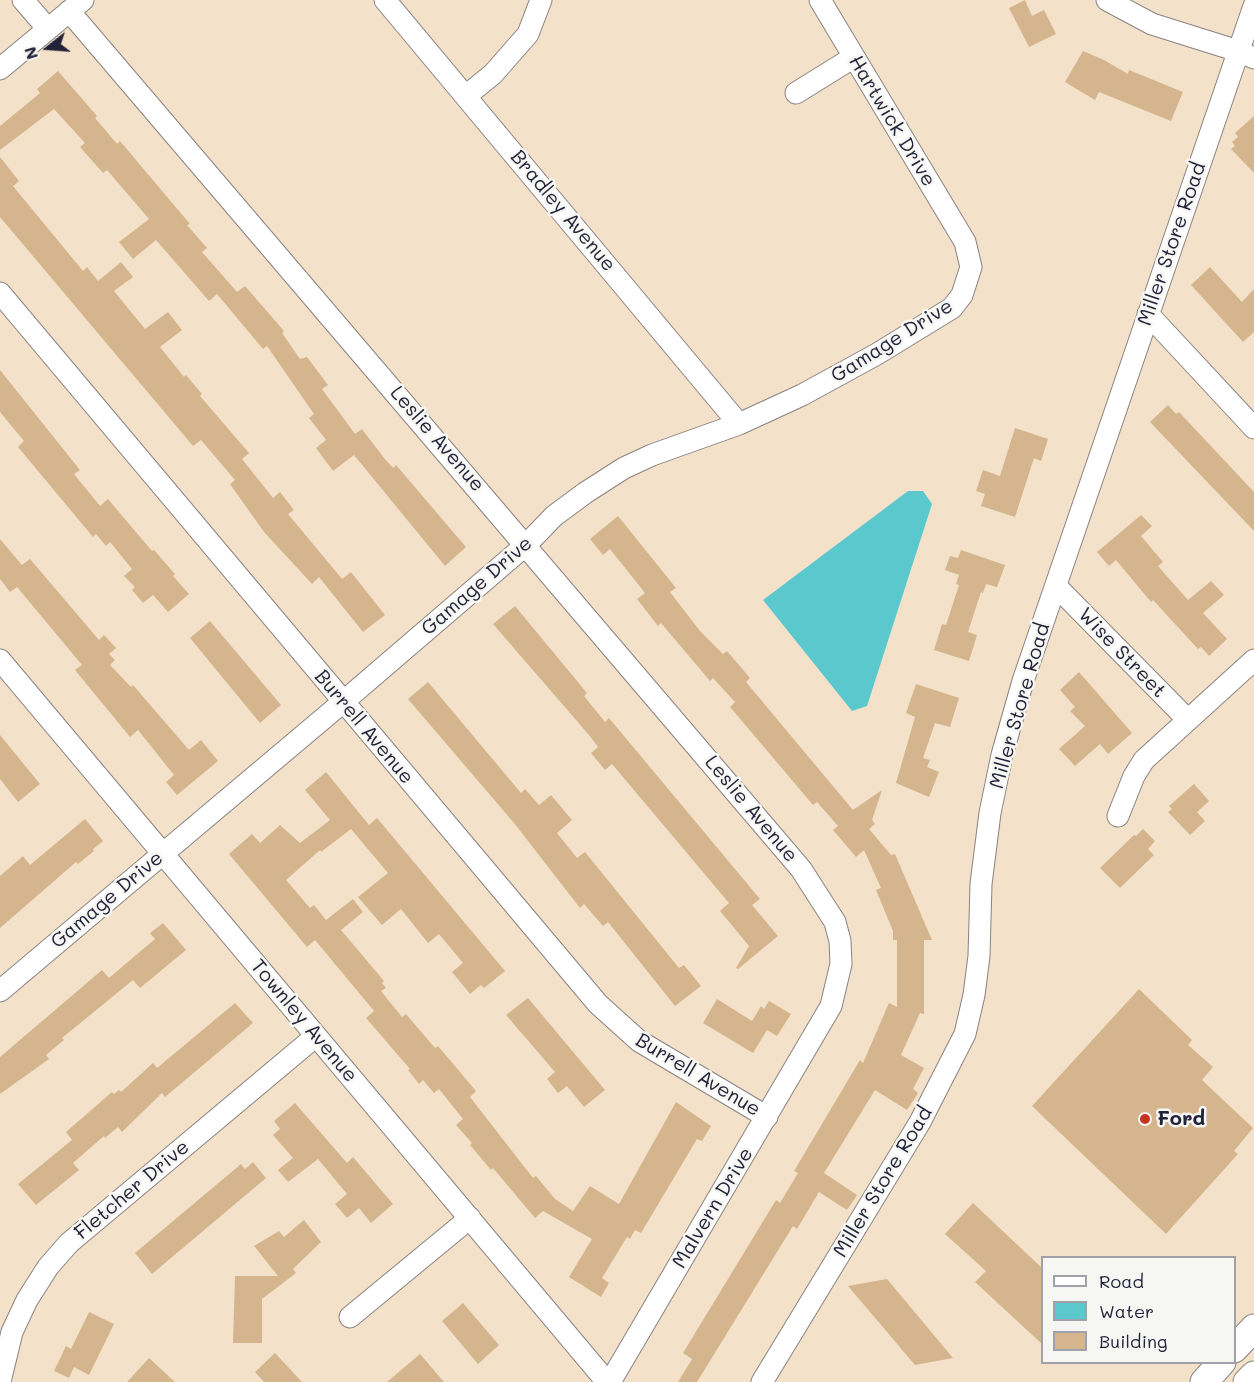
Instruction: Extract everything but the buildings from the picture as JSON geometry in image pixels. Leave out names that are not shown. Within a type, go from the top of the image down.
[{"type":"main road","points":[[1236,1347],[1254,1328]]},
{"type":"main road","points":[[1204,1382],[1220,1364]]},
{"type":"main road","points":[[1247,1382],[1254,1375]]},
{"type":"street","points":[[23,0],[48,29]]},
{"type":"street","name":"Bradley Avenue","points":[[385,0],[739,424]]},
{"type":"street","points":[[466,95],[511,55],[528,34],[541,0]]},
{"type":"street","name":"Hartwick Drive","points":[[820,0],[965,242]]},
{"type":"street","points":[[1107,0],[1152,24],[1246,54]]},
{"type":"street","points":[[0,69],[76,6]]},
{"type":"street","name":"Leslie Avenue","points":[[76,6],[801,869]]},
{"type":"street","name":"Miller Store Road","points":[[762,1382],[920,1122],[965,1034],[978,966],[981,884],[990,813],[1002,755],[1023,681],[1057,587],[1148,314],[1246,54],[1254,6]]},
{"type":"street","points":[[796,93],[854,57]]},
{"type":"street","name":"Gamage Drive","points":[[0,991],[343,702],[527,544],[562,510],[624,468],[651,455],[739,424],[802,395],[877,354],[952,308],[968,283],[970,267],[965,242]]},
{"type":"street","name":"Burrell Avenue","points":[[0,293],[612,1019],[639,1041],[767,1117]]},
{"type":"street","points":[[1148,314],[1254,428]]},
{"type":"street","name":"Wise Street","points":[[1057,587],[1187,720]]},
{"type":"street","name":"Townley Avenue","points":[[0,660],[608,1382]]},
{"type":"street","points":[[1118,816],[1134,776],[1144,760],[1254,660]]},
{"type":"street","name":"Malvern Drive","points":[[608,1382],[831,1006],[842,964],[840,940],[836,922],[801,869]]},
{"type":"street","name":"Fletcher Drive","points":[[0,1382],[12,1332],[27,1300],[48,1267],[69,1243],[316,1036]]},
{"type":"street","points":[[350,1317],[470,1218]]},
{"type":"water","points":[[908,491],[923,491],[932,504],[867,706],[852,711],[763,600]]},
{"type":"place","name":"Ford","points":[[1145,1119]]}]
